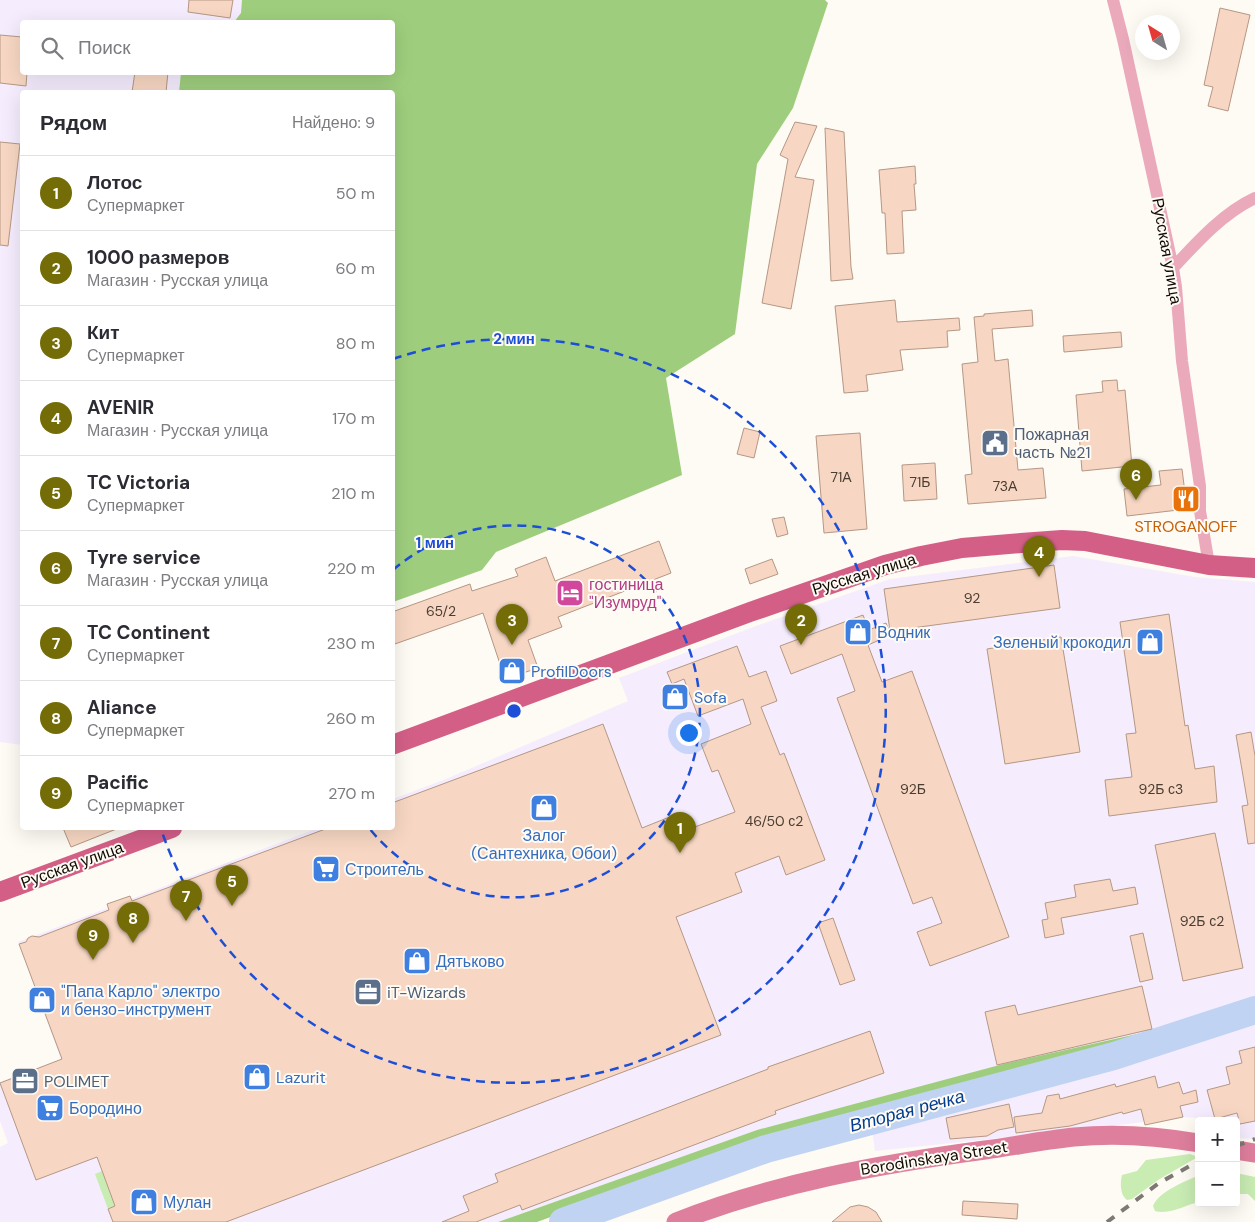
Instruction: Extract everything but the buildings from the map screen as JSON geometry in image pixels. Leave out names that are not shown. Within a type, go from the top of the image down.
[{"type":"main road","name":"Русская улица","points":[[395,744],[759,608],[885,564],[920,556],[962,548],[1062,540],[1088,542],[1209,565],[1255,568]]},
{"type":"main road","name":"Русская улица","points":[[0,892],[167,830]]},
{"type":"main road","name":"Borodinskaya Street","points":[[676,1222],[777,1188],[850,1171],[912,1160],[1074,1137],[1124,1136],[1170,1138],[1195,1142]]},
{"type":"main road","points":[[1240,1151],[1255,1153]]},
{"type":"street","name":"Русская улица","points":[[1113,0],[1173,268],[1182,361],[1200,486],[1200,512],[1209,565]]},
{"type":"street","points":[[1173,268],[1201,238],[1242,204],[1255,198]]},
{"type":"shaded area","points":[[0,0],[259,0],[257,20],[20,20],[20,75],[212,75],[204,90],[20,90],[20,745],[0,742]]},
{"type":"shaded area","points":[[1073,556],[1195,577],[1255,582],[1255,1139],[1240,1138],[1240,1117],[1183,1117],[1080,1130],[875,1151],[868,1101],[757,1130],[498,1222],[0,1222],[0,1147],[8,1143],[0,1121],[0,1082],[61,1059],[18,942],[313,830],[395,830],[395,798],[446,779],[628,701],[619,678],[756,626],[890,579]]},
{"type":"green space","points":[[242,0],[825,0],[828,3],[793,108],[757,164],[735,334],[666,378],[682,475],[496,552],[482,570],[395,601],[395,90],[179,90],[181,75],[395,75],[395,20],[236,20],[241,13]]},
{"type":"green space","points":[[1173,1026],[1170,1034],[767,1138],[537,1222],[498,1222],[757,1130],[1007,1063]]},
{"type":"green space","points":[[1190,1154],[1195,1156],[1195,1159],[1158,1180],[1132,1199],[1127,1200],[1121,1189],[1122,1175],[1137,1171],[1146,1160]]},
{"type":"green space","points":[[102,1171],[115,1206],[108,1209],[95,1174]]},
{"type":"green space","points":[[1240,1174],[1255,1177],[1255,1201],[1248,1194],[1240,1194]]},
{"type":"green space","points":[[1195,1177],[1195,1203],[1172,1211],[1155,1211],[1153,1206],[1156,1201],[1160,1196]]},
{"type":"waterway","name":"Вторая речка","points":[[563,1222],[766,1149],[1114,1056],[1255,1010]]},
{"type":"railway","points":[[1240,1145],[1255,1139]]},
{"type":"railway","points":[[1107,1222],[1159,1183],[1197,1162]]},
{"type":"place","name":"Пожарная часть №21","points":[[995,443]]},
{"type":"place","name":"STROGANOFF","points":[[1186,499]]},
{"type":"place","name":"Tyre service","points":[[1136,500]]},
{"type":"place","name":"AVENIR","points":[[1039,577]]},
{"type":"place","name":"гостиница \"Изумруд\"","points":[[570,593]]},
{"type":"place","name":"Водник","points":[[858,632]]},
{"type":"place","name":"Зеленый крокодил","points":[[1150,642]]},
{"type":"place","name":"Кит","points":[[512,645]]},
{"type":"place","name":"1000 размеров","points":[[801,645]]},
{"type":"place","name":"ProfilDoors","points":[[512,671]]},
{"type":"place","name":"Sofa","points":[[675,697]]},
{"type":"place","name":"Залог (Сантехника, Обои)","points":[[544,808]]},
{"type":"place","name":"Лотос","points":[[680,853]]},
{"type":"place","name":"Строитель","points":[[326,869]]},
{"type":"place","name":"TC Victoria","points":[[232,906]]},
{"type":"place","name":"TC Continent","points":[[186,921]]},
{"type":"place","name":"Aliance","points":[[133,943]]},
{"type":"place","name":"Pacific","points":[[93,960]]},
{"type":"place","name":"Дятьково","points":[[417,961]]},
{"type":"place","name":"iT-Wizards","points":[[368,992]]},
{"type":"place","name":"\"Папа Карло\" электро и бензо-инструмент","points":[[42,1000]]},
{"type":"place","name":"Lazurit","points":[[257,1077]]},
{"type":"place","name":"POLIMET","points":[[25,1081]]},
{"type":"place","name":"Бородино","points":[[50,1108]]},
{"type":"place","name":"Мулан","points":[[144,1202]]}]
